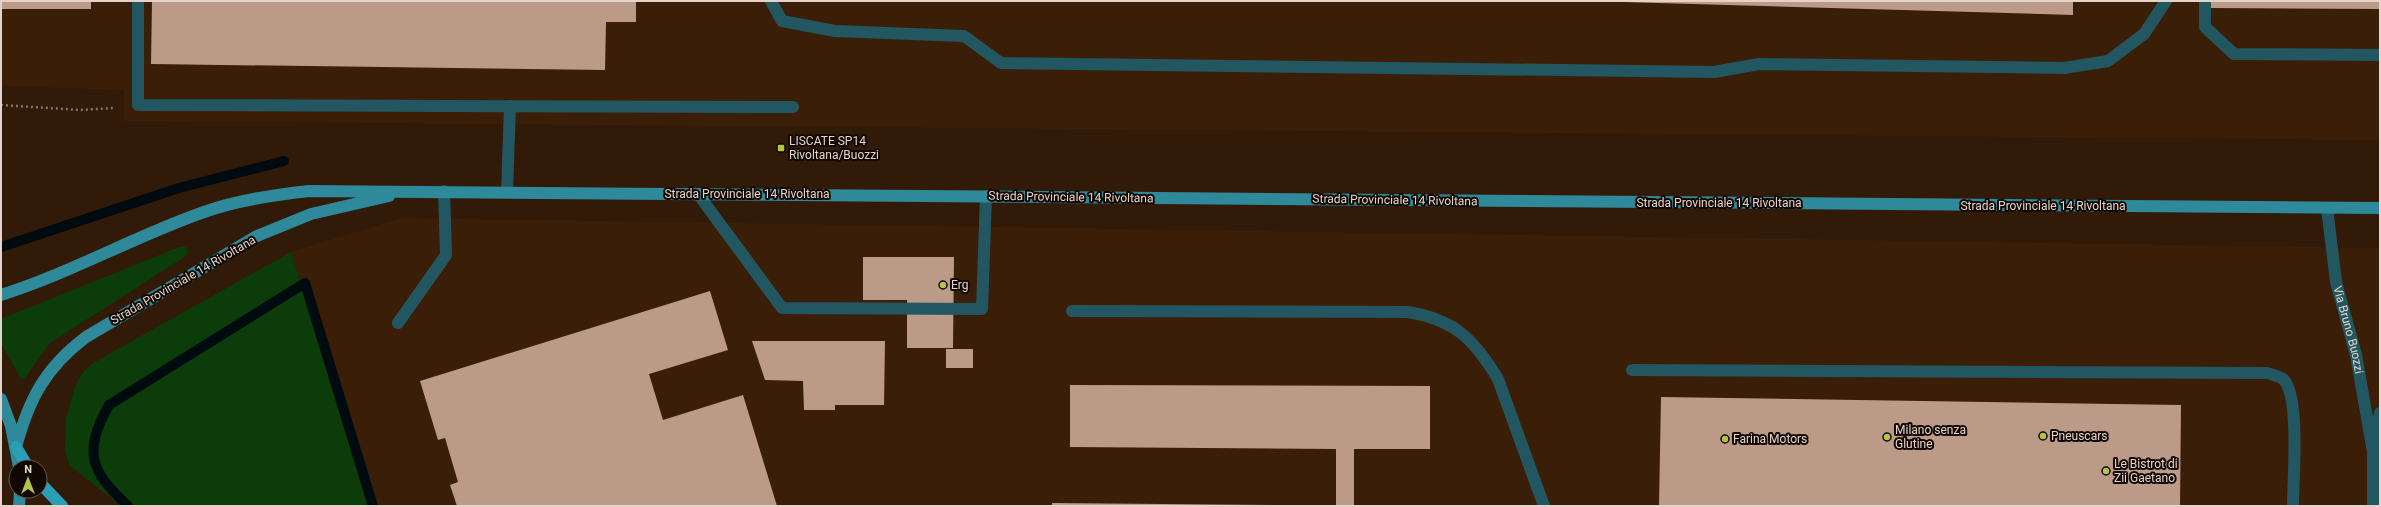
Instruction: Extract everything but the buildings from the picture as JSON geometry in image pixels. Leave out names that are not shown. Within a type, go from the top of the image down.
[{"type":"highway","points":[[16,447],[23,459]]},
{"type":"highway","points":[[48,491],[62,506]]},
{"type":"main road","name":"Strada Provinciale 14 Rivoltana","points":[[1,295],[47,280],[189,217],[226,205],[309,191],[2380,208]]},
{"type":"main road","name":"Strada Provinciale 14 Rivoltana","points":[[16,447],[28,408],[41,383],[62,356],[86,337],[257,236],[311,214],[410,191]]},
{"type":"main road","points":[[1,398],[10,423],[18,459]]},
{"type":"street","points":[[138,1],[138,105],[793,108]]},
{"type":"street","points":[[771,1],[782,21],[835,31],[964,36],[1001,63],[1714,72],[1759,64],[2064,68],[2108,61],[2144,34],[2166,1]]},
{"type":"street","points":[[2205,1],[2205,27],[2234,54],[2380,55]]},
{"type":"street","points":[[507,192],[510,106]]},
{"type":"street","points":[[398,323],[446,256],[444,191]]},
{"type":"street","points":[[698,194],[782,308],[982,309],[986,196]]},
{"type":"street","name":"Via Bruno Buozzi","points":[[2327,208],[2336,282],[2356,355],[2373,452],[2373,506]]},
{"type":"street","points":[[1072,311],[1407,312],[1442,320],[1468,338],[1488,362],[1498,379],[1544,506]]},
{"type":"street","points":[[1632,370],[2267,373],[2284,379],[2291,391],[2294,411],[2293,506]]},
{"type":"street","name":"Via Bruno Buozzi","points":[[2373,452],[2380,413]]},
{"type":"path","points":[[1,105],[80,110],[138,105]]},
{"type":"shaded area","points":[[1,1],[2380,1],[2380,140],[124,121],[124,90],[1,86]]},
{"type":"shaded area","points":[[401,218],[2380,248],[2380,506],[369,506],[291,252]]},
{"type":"green space","points":[[179,247],[186,247],[188,251],[186,256],[50,343],[24,379],[21,379],[1,343],[1,319]]},
{"type":"green space","points":[[291,252],[369,506],[121,506],[70,466],[65,452],[66,418],[75,386],[83,372],[93,363]]},
{"type":"waterway","points":[[1,247],[179,188],[284,161]]},
{"type":"waterway","points":[[128,506],[105,482],[98,471],[94,460],[96,436],[109,405],[305,283],[373,506]]},
{"type":"place","name":"LISCATE SP14 Rivoltana/Buozzi","points":[[781,148]]},
{"type":"place","name":"Erg","points":[[943,285]]},
{"type":"place","name":"Pneuscars","points":[[2043,436]]},
{"type":"place","name":"Milano senza Glutine","points":[[1887,437]]},
{"type":"place","name":"Farina Motors","points":[[1725,439]]},
{"type":"place","name":"Le Bistrot di Zii Gaetano","points":[[2106,471]]}]
